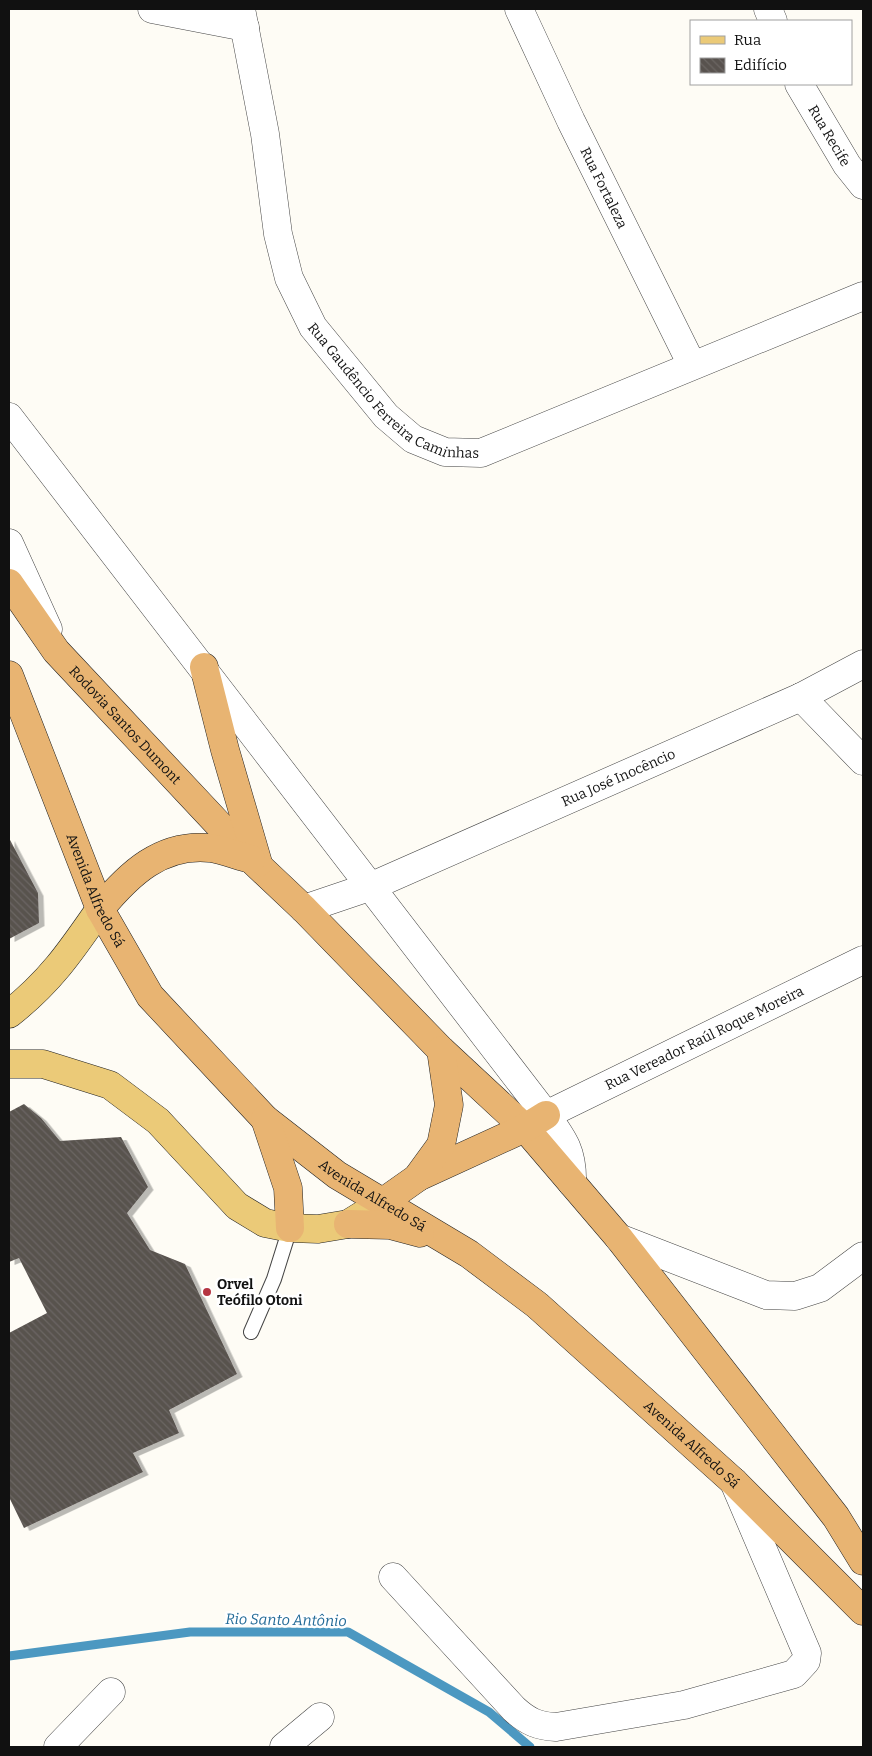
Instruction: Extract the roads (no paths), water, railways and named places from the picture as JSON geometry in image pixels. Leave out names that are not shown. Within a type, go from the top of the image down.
[{"type":"highway","name":"Rodovia Santos Dumont","points":[[9,583],[56,651],[255,863]]},
{"type":"highway","points":[[204,668],[255,863]]},
{"type":"highway","name":"Avenida Alfredo Sá","points":[[11,688],[100,909],[150,996],[266,1119],[337,1175],[469,1254],[537,1305],[734,1482],[863,1611]]},
{"type":"highway","points":[[100,909],[120,884],[147,861],[180,848],[210,848],[255,863],[304,909],[441,1050],[536,1122],[572,1183],[619,1238],[836,1517],[863,1561]]},
{"type":"highway","points":[[417,1178],[441,1145],[449,1105],[441,1050]]},
{"type":"highway","points":[[266,1119],[288,1188],[290,1228]]},
{"type":"highway","points":[[383,1202],[417,1178],[536,1122]]},
{"type":"highway","points":[[348,1224],[390,1225],[418,1232],[469,1254]]},
{"type":"main road","points":[[9,1014],[31,997],[59,968],[100,909]]},
{"type":"main road","points":[[9,1064],[42,1064],[110,1085],[158,1121],[237,1206],[265,1223],[290,1228],[318,1229],[348,1224],[383,1202]]},
{"type":"street","points":[[152,9],[243,18]]},
{"type":"street","name":"Rua Fortaleza","points":[[519,9],[571,121],[692,365]]},
{"type":"street","name":"Rua Gaudêncio Ferreira Caminhas","points":[[243,18],[265,134],[278,234],[288,278],[313,326],[386,416],[413,439],[445,452],[481,453],[863,296]]},
{"type":"street","name":"Rua Recife","points":[[800,85],[847,165],[863,186]]},
{"type":"street","points":[[9,417],[372,886],[536,1122]]},
{"type":"street","points":[[9,544],[41,610],[56,651]]},
{"type":"street","name":"Rua José Inocêncio","points":[[304,909],[372,886],[801,697],[863,664]]},
{"type":"street","points":[[801,697],[863,760]]},
{"type":"street","name":"Rua Vereador Raúl Roque Moreira","points":[[536,1122],[863,960]]},
{"type":"street","points":[[619,1238],[766,1295],[795,1296],[820,1288],[860,1265]]},
{"type":"street","points":[[393,1577],[514,1710],[533,1723],[556,1727],[693,1702],[794,1674],[806,1661],[807,1653],[734,1482]]},
{"type":"street","points":[[836,1517],[863,1548]]},
{"type":"street","points":[[58,1747],[111,1692]]},
{"type":"street","points":[[284,1747],[320,1717]]},
{"type":"lane","points":[[251,1332],[274,1279],[290,1228]]},
{"type":"waterway","name":"Rio Santo Antônio","points":[[9,1656],[190,1632],[348,1632],[489,1712],[530,1747]]},
{"type":"place","name":"Orvel Teófilo Otoni","points":[[207,1292]]}]
